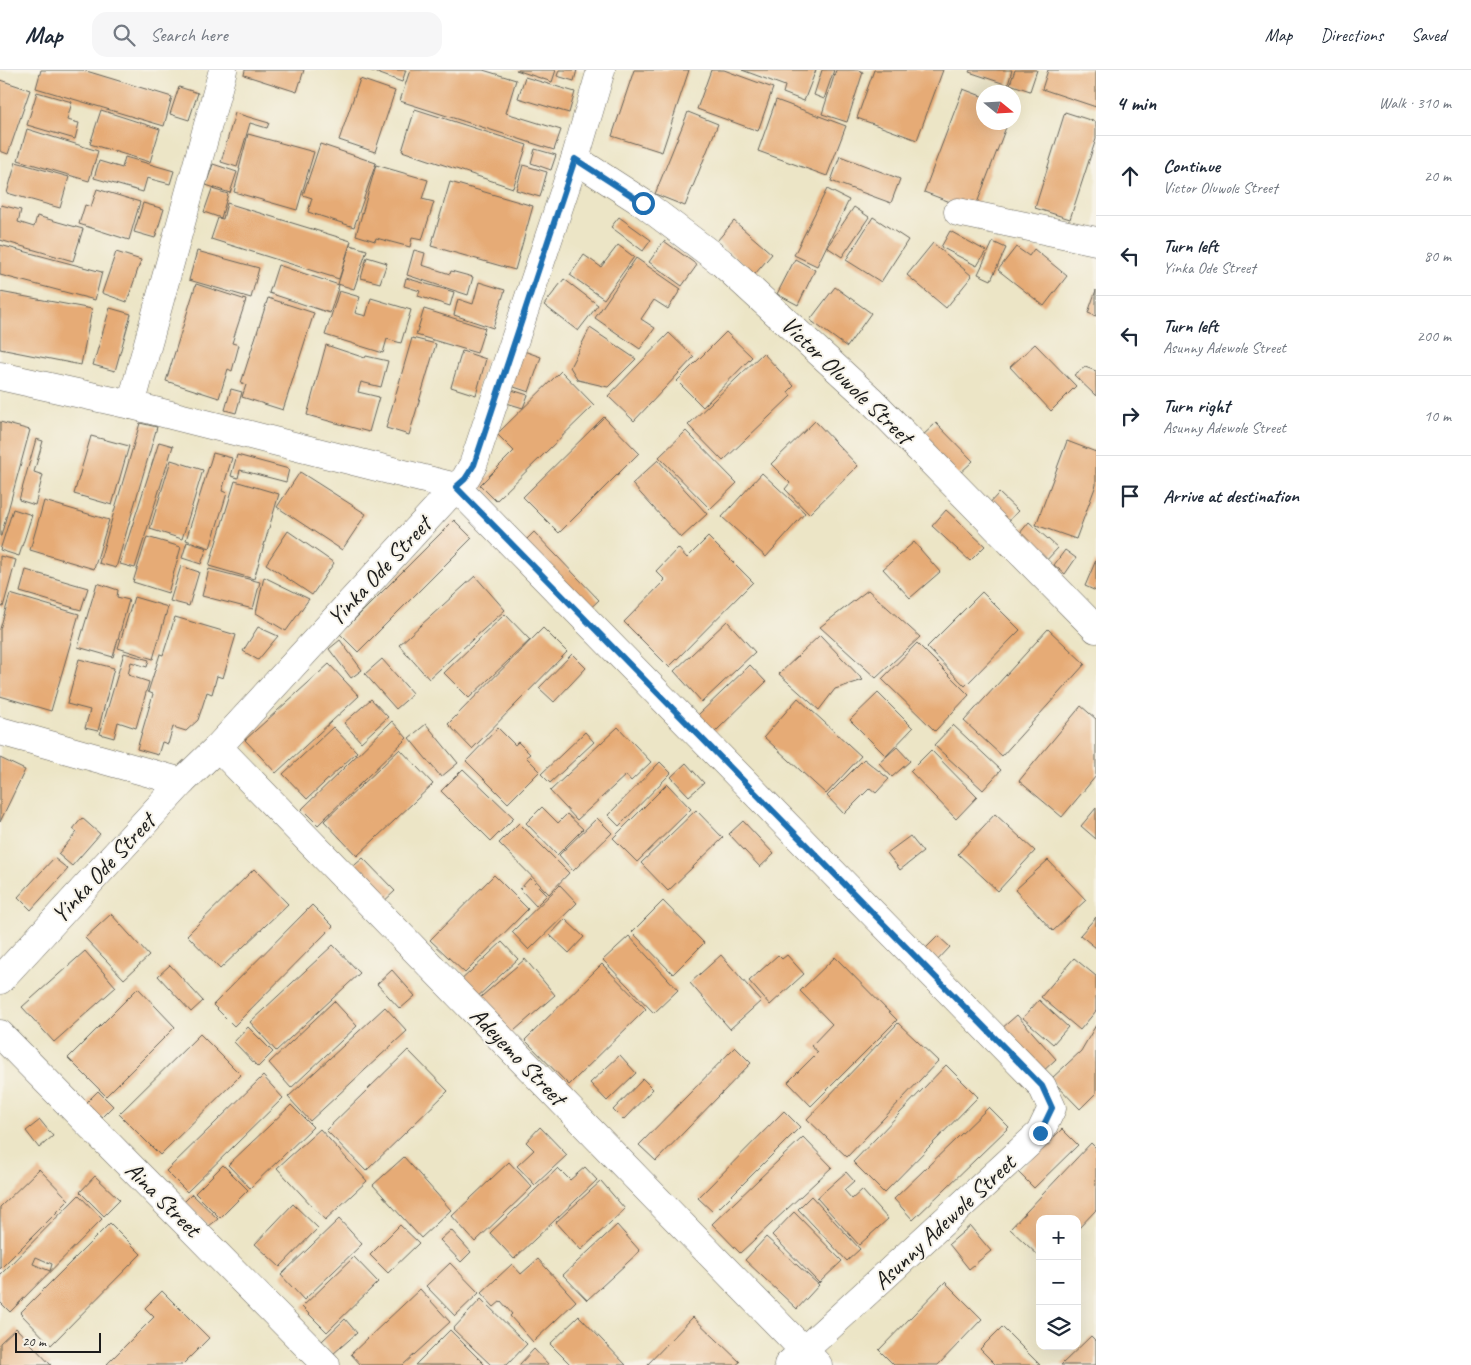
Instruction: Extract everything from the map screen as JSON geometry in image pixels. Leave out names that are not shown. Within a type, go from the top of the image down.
[{"type":"street","points":[[131,405],[223,70]]},
{"type":"street","name":"Yinka Ode Street","points":[[0,980],[465,479],[474,465],[575,159],[602,70]]},
{"type":"street","name":"Victor Oluwole Street","points":[[575,159],[643,203],[721,262],[871,400],[1096,629]]},
{"type":"street","points":[[958,212],[1096,241]]},
{"type":"street","points":[[0,376],[131,405],[456,487]]},
{"type":"street","name":"Asunny Adewole Street","points":[[456,487],[1042,1086],[1052,1108],[1040,1133],[803,1360]]},
{"type":"street","points":[[0,731],[182,782]]},
{"type":"street","name":"Adeyemo Street","points":[[218,747],[803,1360]]},
{"type":"street","name":"Aina Street","points":[[0,1034],[326,1365]]},
{"type":"building","points":[[41,70],[83,70],[172,97],[164,126],[36,88]]},
{"type":"building","points":[[245,70],[304,70],[297,92],[244,75]]},
{"type":"building","points":[[369,70],[406,70],[402,82]]},
{"type":"building","points":[[410,70],[483,70],[516,80],[506,113],[561,130],[554,150],[400,101]]},
{"type":"building","points":[[516,70],[556,70],[552,82]]},
{"type":"building","points":[[559,70],[577,70],[574,81],[557,76]]},
{"type":"building","points":[[634,70],[689,70],[662,152],[612,136]]},
{"type":"building","points":[[711,70],[724,70],[773,88],[758,131],[697,109]]},
{"type":"building","points":[[742,70],[816,70],[804,101],[783,93],[785,86]]},
{"type":"building","points":[[822,70],[834,70],[824,99],[814,95]]},
{"type":"building","points":[[836,70],[858,70],[863,72],[847,122],[822,114]]},
{"type":"building","points":[[874,70],[943,70],[917,140],[857,118]]},
{"type":"building","points":[[970,70],[1012,70],[1008,85],[969,72]]},
{"type":"building","points":[[1015,70],[1037,70],[1030,91],[1021,88],[1021,85],[1010,84]]},
{"type":"building","points":[[1048,70],[1096,70],[1096,107],[1042,89]]},
{"type":"building","points":[[525,77],[575,92],[569,113],[518,98]]},
{"type":"building","points":[[360,79],[395,91],[375,152],[339,140]]},
{"type":"building","points":[[0,80],[30,90],[8,154],[0,151]]},
{"type":"building","points":[[179,87],[198,93],[189,120],[170,114]]},
{"type":"building","points":[[963,89],[976,94],[976,130],[1005,130],[974,211],[924,192]]},
{"type":"building","points":[[37,92],[72,102],[67,120],[79,123],[75,139],[27,125]]},
{"type":"building","points":[[776,100],[846,126],[827,176],[758,151]]},
{"type":"building","points":[[415,109],[527,145],[513,188],[402,151]]},
{"type":"building","points":[[101,110],[160,129],[150,162],[90,144]]},
{"type":"building","points":[[688,112],[718,124],[685,206],[655,194]]},
{"type":"building","points":[[1065,112],[1096,122],[1096,139],[1070,219],[1035,208]]},
{"type":"building","points":[[235,113],[269,123],[267,128],[250,123],[237,167],[221,162]]},
{"type":"building","points":[[27,129],[98,151],[89,181],[18,160]]},
{"type":"building","points":[[248,134],[314,152],[297,210],[234,192]]},
{"type":"building","points":[[320,144],[376,163],[354,227],[308,212],[312,198],[303,195]]},
{"type":"building","points":[[535,149],[556,155],[551,170],[531,163]]},
{"type":"building","points":[[840,156],[900,179],[891,203],[831,181]]},
{"type":"building","points":[[125,157],[174,171],[170,184],[147,178],[143,192],[94,178],[99,161],[122,168]]},
{"type":"building","points":[[16,162],[69,177],[60,208],[7,193]]},
{"type":"building","points":[[213,164],[237,172],[230,193],[206,185]]},
{"type":"building","points":[[376,165],[428,180],[422,199],[434,202],[422,240],[412,238],[410,247],[376,238],[375,241],[356,235]]},
{"type":"building","points":[[523,165],[547,172],[540,197],[516,190]]},
{"type":"building","points":[[450,182],[533,206],[515,270],[431,246]]},
{"type":"building","points":[[97,189],[140,202],[129,240],[79,224],[85,205],[91,207]]},
{"type":"building","points":[[212,189],[228,194],[221,218],[204,212]]},
{"type":"building","points":[[827,189],[849,200],[817,266],[794,255]]},
{"type":"building","points":[[143,203],[164,209],[155,238],[134,232]]},
{"type":"building","points":[[227,203],[351,241],[339,279],[211,239],[218,218],[223,219]]},
{"type":"building","points":[[1,205],[21,210],[18,222],[34,227],[37,216],[83,229],[73,261],[0,240]]},
{"type":"building","points":[[854,207],[869,217],[842,257],[827,247]]},
{"type":"building","points":[[619,217],[651,240],[643,251],[611,227]]},
{"type":"building","points":[[873,217],[908,240],[881,282],[846,260]]},
{"type":"building","points":[[734,221],[772,254],[755,274],[717,241]]},
{"type":"building","points":[[950,231],[986,251],[977,266],[941,247]]},
{"type":"building","points":[[664,241],[697,265],[682,286],[649,262]]},
{"type":"building","points":[[993,242],[1006,248],[991,280],[978,274]]},
{"type":"building","points":[[933,243],[972,276],[946,308],[907,275]]},
{"type":"building","points":[[0,245],[102,272],[95,300],[0,275]]},
{"type":"building","points":[[350,245],[367,250],[354,289],[338,284]]},
{"type":"building","points":[[618,245],[634,257],[604,299],[570,275],[584,255],[601,267]]},
{"type":"building","points":[[1016,247],[1029,256],[1034,249],[1067,276],[1044,306],[998,270]]},
{"type":"building","points":[[414,250],[425,253],[422,265],[450,274],[451,271],[473,277],[468,295],[407,275]]},
{"type":"building","points":[[197,251],[259,268],[251,298],[189,280]]},
{"type":"building","points":[[116,252],[141,260],[127,302],[102,293]]},
{"type":"building","points":[[367,257],[387,263],[380,283],[361,278]]},
{"type":"building","points":[[636,258],[681,289],[668,309],[654,300],[641,319],[655,328],[640,349],[595,318]]},
{"type":"building","points":[[795,259],[815,270],[798,305],[777,294]]},
{"type":"building","points":[[278,265],[339,285],[330,313],[269,293]]},
{"type":"building","points":[[406,278],[454,292],[450,306],[418,296],[420,291],[404,286]]},
{"type":"building","points":[[564,279],[598,305],[578,331],[544,305]]},
{"type":"building","points":[[479,282],[505,290],[493,328],[454,315],[458,299],[473,304]]},
{"type":"building","points":[[196,284],[246,300],[232,343],[239,345],[232,371],[228,369],[219,398],[166,381]]},
{"type":"building","points":[[835,287],[871,313],[847,347],[810,320]]},
{"type":"building","points":[[1096,290],[1096,316],[1088,313]]},
{"type":"building","points":[[339,291],[360,297],[355,313],[366,316],[371,298],[411,310],[401,343],[387,339],[383,353],[325,335]]},
{"type":"building","points":[[0,292],[92,309],[81,365],[0,349]]},
{"type":"building","points":[[268,298],[314,313],[283,410],[242,397],[246,385],[241,383]]},
{"type":"building","points":[[110,308],[131,314],[115,371],[93,365]]},
{"type":"building","points":[[424,309],[485,328],[477,353],[416,335]]},
{"type":"building","points":[[590,328],[636,359],[608,387],[578,380],[570,367]]},
{"type":"building","points":[[726,332],[752,357],[703,407],[677,381]]},
{"type":"building","points":[[669,333],[694,357],[634,421],[608,396]]},
{"type":"building","points":[[412,338],[436,344],[409,435],[386,428]]},
{"type":"building","points":[[1035,344],[1076,386],[1051,411],[1010,367]]},
{"type":"building","points":[[326,345],[365,358],[366,356],[388,361],[381,387],[361,382],[358,392],[379,397],[369,432],[307,415]]},
{"type":"building","points":[[518,349],[541,357],[529,392],[505,384]]},
{"type":"building","points":[[462,351],[486,359],[476,395],[451,387]]},
{"type":"building","points":[[763,353],[794,386],[788,392],[791,396],[723,461],[688,425]]},
{"type":"building","points":[[1085,367],[1096,371],[1096,396],[1074,375]]},
{"type":"building","points":[[561,371],[594,405],[496,501],[480,485],[514,451],[497,434]]},
{"type":"building","points":[[505,388],[528,395],[523,408],[500,401]]},
{"type":"building","points":[[231,389],[242,392],[236,413],[225,410]]},
{"type":"building","points":[[604,417],[639,453],[559,533],[523,497]]},
{"type":"building","points":[[815,421],[858,466],[809,514],[785,489],[790,483],[771,464]]},
{"type":"building","points":[[0,422],[30,430],[1,536],[0,536]]},
{"type":"building","points":[[140,423],[157,427],[116,568],[99,563]]},
{"type":"building","points":[[936,423],[973,461],[957,476],[920,438]]},
{"type":"building","points":[[686,431],[737,483],[710,509],[659,457]]},
{"type":"building","points":[[91,436],[129,446],[112,505],[74,494]]},
{"type":"building","points":[[36,439],[43,441],[34,472],[43,475],[35,505],[19,500]]},
{"type":"building","points":[[1067,441],[1096,452],[1096,485],[1076,539],[1036,525]]},
{"type":"building","points":[[159,442],[173,446],[135,568],[120,564]]},
{"type":"building","points":[[213,453],[232,458],[222,491],[227,493],[210,548],[186,540]]},
{"type":"building","points":[[237,455],[289,469],[286,482],[240,470],[238,478],[231,476]]},
{"type":"building","points":[[171,460],[203,470],[182,539],[150,529]]},
{"type":"building","points":[[658,460],[707,514],[681,538],[632,484]]},
{"type":"building","points":[[300,472],[366,514],[342,550],[277,507]]},
{"type":"building","points":[[762,473],[805,513],[766,557],[722,517]]},
{"type":"building","points":[[235,481],[279,494],[254,579],[209,566]]},
{"type":"building","points":[[999,493],[1018,511],[1004,526],[985,508]]},
{"type":"building","points":[[44,501],[109,520],[94,569],[30,550]]},
{"type":"building","points":[[13,509],[32,515],[19,556],[0,550]]},
{"type":"building","points":[[946,510],[985,546],[970,561],[932,526]]},
{"type":"building","points":[[454,520],[472,538],[358,652],[340,634]]},
{"type":"building","points":[[1029,522],[1058,548],[1043,564],[1015,539]]},
{"type":"building","points":[[288,531],[334,563],[312,595],[266,564]]},
{"type":"building","points":[[534,532],[599,600],[585,613],[521,545]]},
{"type":"building","points":[[147,537],[181,547],[168,593],[133,582]]},
{"type":"building","points":[[708,537],[753,582],[669,667],[624,622],[665,580],[656,571],[678,548],[687,558]]},
{"type":"building","points":[[187,542],[207,548],[201,564],[182,558]]},
{"type":"building","points":[[914,542],[940,572],[910,598],[883,569]]},
{"type":"building","points":[[1065,550],[1076,558],[1065,574],[1054,565]]},
{"type":"building","points":[[0,556],[16,560],[3,607],[0,606]]},
{"type":"building","points":[[1096,560],[1096,591],[1085,586]]},
{"type":"building","points":[[181,566],[199,572],[189,606],[170,601]]},
{"type":"building","points":[[209,569],[260,582],[253,609],[202,596]]},
{"type":"building","points":[[26,570],[88,588],[81,610],[20,592]]},
{"type":"building","points":[[475,576],[505,610],[429,679],[399,645]]},
{"type":"building","points":[[264,577],[309,599],[286,631],[256,613]]},
{"type":"building","points":[[97,583],[118,590],[117,597],[129,600],[113,657],[78,647]]},
{"type":"building","points":[[868,590],[920,637],[876,678],[820,627]]},
{"type":"building","points":[[982,592],[1020,630],[965,686],[927,647]]},
{"type":"building","points":[[10,594],[79,614],[51,711],[0,696],[0,629]]},
{"type":"building","points":[[134,597],[168,607],[153,659],[118,648]]},
{"type":"building","points":[[505,614],[530,640],[469,698],[444,673]]},
{"type":"building","points":[[175,617],[236,635],[223,678],[217,676],[212,694],[207,692],[198,720],[186,731],[173,727],[168,744],[162,742],[158,755],[137,749],[153,694],[148,692],[160,654],[163,655]]},
{"type":"building","points":[[727,621],[755,652],[702,702],[674,671]]},
{"type":"building","points":[[258,627],[278,636],[258,660],[243,651]]},
{"type":"building","points":[[543,628],[567,652],[472,749],[448,724]]},
{"type":"building","points":[[1048,629],[1085,664],[1002,756],[964,721]]},
{"type":"building","points":[[820,635],[863,680],[835,689],[819,710],[779,674]]},
{"type":"building","points":[[340,640],[362,670],[351,678],[329,649]]},
{"type":"building","points":[[917,643],[969,695],[935,731],[882,679]]},
{"type":"building","points":[[124,653],[149,660],[147,667],[131,662],[128,675],[149,682],[136,728],[118,722],[114,738],[100,734]]},
{"type":"building","points":[[572,654],[586,668],[554,702],[539,688]]},
{"type":"building","points":[[79,659],[114,668],[98,731],[85,728],[90,710],[67,704]]},
{"type":"building","points":[[382,659],[413,694],[396,709],[365,674]]},
{"type":"building","points":[[329,664],[359,696],[276,773],[245,740]]},
{"type":"building","points":[[750,665],[766,682],[715,732],[698,715]]},
{"type":"building","points":[[878,693],[913,728],[886,756],[850,720]]},
{"type":"building","points":[[798,698],[861,756],[826,794],[764,737]]},
{"type":"building","points":[[371,699],[388,717],[361,742],[344,723]]},
{"type":"building","points":[[1081,706],[1096,719],[1096,776],[1062,817],[1019,781]]},
{"type":"building","points":[[392,721],[407,738],[318,825],[302,809]]},
{"type":"building","points":[[426,724],[458,763],[441,777],[409,738]]},
{"type":"building","points":[[953,725],[1001,770],[983,790],[934,745]]},
{"type":"building","points":[[333,727],[357,752],[307,799],[283,774]]},
{"type":"building","points":[[618,727],[651,762],[631,781],[626,775],[577,820],[550,791]]},
{"type":"building","points":[[498,728],[515,745],[518,742],[530,754],[526,757],[540,771],[508,803],[466,761]]},
{"type":"building","points":[[585,732],[594,742],[550,783],[541,774]]},
{"type":"building","points":[[897,747],[910,761],[892,777],[879,763]]},
{"type":"building","points":[[400,749],[433,784],[357,856],[324,821]]},
{"type":"building","points":[[931,750],[977,797],[956,819],[910,771]]},
{"type":"building","points":[[0,758],[25,770],[0,822]]},
{"type":"building","points":[[864,759],[889,779],[876,793],[870,788],[844,814],[827,796]]},
{"type":"building","points":[[660,762],[671,773],[619,826],[608,815]]},
{"type":"building","points":[[686,763],[704,783],[689,796],[671,777]]},
{"type":"building","points":[[463,769],[514,818],[491,841],[441,791]]},
{"type":"building","points":[[667,784],[691,809],[637,862],[613,838]]},
{"type":"building","points":[[542,807],[558,823],[567,814],[583,829],[557,855],[526,823]]},
{"type":"building","points":[[1096,808],[1096,839],[1081,826]]},
{"type":"building","points":[[696,810],[723,838],[668,891],[641,863]]},
{"type":"building","points":[[995,814],[1035,851],[998,891],[958,854]]},
{"type":"building","points":[[82,818],[100,834],[72,866],[58,854],[77,832],[73,829]]},
{"type":"building","points":[[597,818],[612,833],[573,871],[559,855]]},
{"type":"building","points":[[743,821],[774,854],[760,867],[729,834]]},
{"type":"building","points":[[519,823],[569,873],[549,894],[499,843]]},
{"type":"building","points":[[910,836],[923,852],[900,870],[887,853]]},
{"type":"building","points":[[54,858],[68,869],[31,910],[18,897]]},
{"type":"building","points":[[363,858],[395,891],[380,905],[349,870]]},
{"type":"building","points":[[1048,860],[1086,900],[1053,931],[1015,890]]},
{"type":"building","points":[[254,869],[288,904],[220,969],[187,935]]},
{"type":"building","points":[[494,875],[528,909],[465,973],[430,940]]},
{"type":"building","points":[[530,878],[547,895],[536,906],[520,889]]},
{"type":"building","points":[[560,885],[577,903],[529,950],[512,932]]},
{"type":"building","points":[[663,901],[704,943],[673,974],[632,932]]},
{"type":"building","points":[[312,905],[333,926],[234,1026],[213,1005]]},
{"type":"building","points":[[111,914],[149,956],[124,979],[85,938]]},
{"type":"building","points":[[1096,917],[1096,948],[1080,935]]},
{"type":"building","points":[[565,919],[584,937],[569,953],[550,935]]},
{"type":"building","points":[[629,936],[678,990],[654,1013],[603,960]]},
{"type":"building","points":[[938,936],[950,947],[935,963],[923,951]]},
{"type":"building","points":[[502,942],[518,959],[473,1001],[457,984]]},
{"type":"building","points":[[333,945],[360,973],[276,1051],[250,1022]]},
{"type":"building","points":[[85,951],[116,987],[54,1042],[22,1007]]},
{"type":"building","points":[[721,955],[761,1001],[730,1029],[690,983]]},
{"type":"building","points":[[778,955],[782,959],[787,955],[804,974],[770,1005],[749,981]]},
{"type":"building","points":[[835,957],[897,1020],[811,1106],[788,1082],[818,1052],[811,1046],[832,1024],[800,991]]},
{"type":"building","points":[[1074,958],[1096,976],[1096,1011],[1080,1030],[1041,997]]},
{"type":"building","points":[[525,959],[555,995],[506,1038],[475,1002]]},
{"type":"building","points":[[602,964],[646,1009],[569,1085],[525,1040]]},
{"type":"building","points":[[170,965],[203,1001],[191,1012],[158,976]]},
{"type":"building","points":[[392,970],[415,996],[400,1009],[377,984]]},
{"type":"building","points":[[138,988],[175,1027],[106,1096],[68,1058]]},
{"type":"building","points":[[1039,1000],[1068,1027],[1053,1044],[1023,1018]]},
{"type":"building","points":[[334,1001],[357,1026],[291,1088],[269,1063]]},
{"type":"building","points":[[385,1007],[407,1031],[310,1121],[288,1097]]},
{"type":"building","points":[[1017,1015],[1056,1059],[1040,1074],[1001,1029]]},
{"type":"building","points":[[898,1023],[938,1061],[847,1157],[807,1119]]},
{"type":"building","points":[[1096,1025],[1096,1093],[1080,1109],[1051,1079],[1081,1051]]},
{"type":"building","points":[[248,1027],[273,1052],[258,1067],[234,1042]]},
{"type":"building","points":[[200,1034],[241,1075],[160,1155],[119,1114]]},
{"type":"building","points":[[735,1047],[751,1063],[656,1161],[639,1145]]},
{"type":"building","points":[[408,1050],[448,1091],[366,1171],[326,1130]]},
{"type":"building","points":[[620,1055],[636,1073],[607,1101],[590,1083]]},
{"type":"building","points":[[946,1065],[978,1097],[884,1193],[853,1162]]},
{"type":"building","points":[[263,1076],[283,1098],[187,1192],[166,1171]]},
{"type":"building","points":[[643,1079],[653,1089],[623,1120],[613,1110]]},
{"type":"building","points":[[98,1091],[113,1106],[97,1122],[82,1107]]},
{"type":"building","points":[[291,1105],[313,1127],[250,1188],[228,1165]]},
{"type":"building","points":[[989,1107],[1009,1127],[913,1220],[894,1199]]},
{"type":"building","points":[[784,1111],[800,1127],[714,1213],[698,1198]]},
{"type":"building","points":[[40,1120],[53,1136],[39,1148],[26,1131]]},
{"type":"building","points":[[540,1127],[567,1155],[535,1185],[517,1166],[534,1150],[526,1142]]},
{"type":"building","points":[[320,1129],[367,1181],[325,1220],[277,1168]]},
{"type":"building","points":[[1062,1129],[1078,1145],[1034,1188],[1018,1172]]},
{"type":"building","points":[[803,1137],[832,1167],[740,1253],[712,1224]]},
{"type":"building","points":[[1091,1143],[1096,1148],[1096,1210],[1081,1226],[1081,1215],[1036,1215],[1036,1253],[1010,1229]]},
{"type":"building","points":[[404,1157],[451,1210],[421,1238],[373,1185]]},
{"type":"building","points":[[509,1162],[532,1187],[475,1242],[452,1216]]},
{"type":"building","points":[[223,1165],[248,1190],[220,1218],[195,1193]]},
{"type":"building","points":[[585,1167],[597,1180],[514,1259],[490,1233],[558,1168],[570,1180]]},
{"type":"building","points":[[39,1169],[69,1200],[0,1269],[0,1207]]},
{"type":"building","points":[[846,1172],[854,1181],[844,1190],[852,1199],[862,1190],[888,1219],[859,1245],[817,1198]]},
{"type":"building","points":[[95,1176],[120,1200],[104,1216],[80,1192]]},
{"type":"building","points":[[601,1181],[625,1209],[581,1250],[556,1222]]},
{"type":"building","points":[[192,1194],[218,1219],[209,1226],[184,1202]]},
{"type":"building","points":[[79,1195],[102,1219],[10,1312],[0,1302],[0,1275]],"holes":[[[36,1257],[52,1264],[50,1271],[33,1264]]]},
{"type":"building","points":[[811,1196],[860,1249],[847,1261],[798,1209]]},
{"type":"building","points":[[293,1204],[318,1228],[280,1267],[255,1244]]},
{"type":"building","points":[[794,1212],[842,1261],[819,1283],[772,1235]]},
{"type":"building","points":[[339,1219],[362,1244],[304,1300],[281,1275]]},
{"type":"building","points":[[110,1223],[141,1254],[51,1345],[20,1313]]},
{"type":"building","points":[[400,1225],[419,1243],[388,1273],[370,1255]]},
{"type":"building","points":[[617,1225],[640,1251],[587,1300],[563,1275]]},
{"type":"building","points":[[970,1226],[991,1251],[969,1269],[949,1244]]},
{"type":"building","points":[[451,1230],[471,1252],[461,1262],[440,1240]]},
{"type":"building","points":[[766,1237],[819,1285],[797,1309],[745,1260]]},
{"type":"building","points":[[354,1257],[378,1282],[327,1332],[302,1307]]},
{"type":"building","points":[[538,1259],[576,1301],[533,1342],[510,1316],[512,1314],[501,1301],[494,1307],[481,1293],[512,1264],[521,1274]]},
{"type":"building","points":[[450,1263],[479,1293],[455,1316],[426,1286]]},
{"type":"building","points":[[945,1282],[982,1319],[938,1365],[894,1365],[879,1350]]},
{"type":"building","points":[[420,1289],[450,1322],[403,1365],[361,1365],[351,1354]]},
{"type":"building","points":[[162,1291],[209,1338],[182,1365],[106,1365],[154,1317],[145,1308]]},
{"type":"building","points":[[481,1299],[527,1344],[507,1365],[491,1365],[453,1329]]},
{"type":"building","points":[[579,1316],[626,1365],[571,1365],[550,1344]]},
{"type":"building","points":[[693,1317],[740,1362],[736,1365],[647,1365]]},
{"type":"building","points":[[345,1319],[357,1333],[333,1354],[322,1341]]},
{"type":"building","points":[[1002,1327],[1040,1365],[996,1365],[980,1349]]},
{"type":"building","points":[[16,1328],[51,1365],[0,1365],[0,1343]]},
{"type":"building","points":[[450,1330],[485,1365],[415,1365]]},
{"type":"building","points":[[1091,1336],[1096,1341],[1096,1365],[1061,1365],[1077,1350],[1081,1350],[1081,1346]]},
{"type":"building","points":[[534,1349],[549,1365],[519,1365]]},
{"type":"route","points":[[643,203],[575,159],[474,465],[465,479],[456,487],[1042,1086],[1052,1108],[1040,1133]]}]
